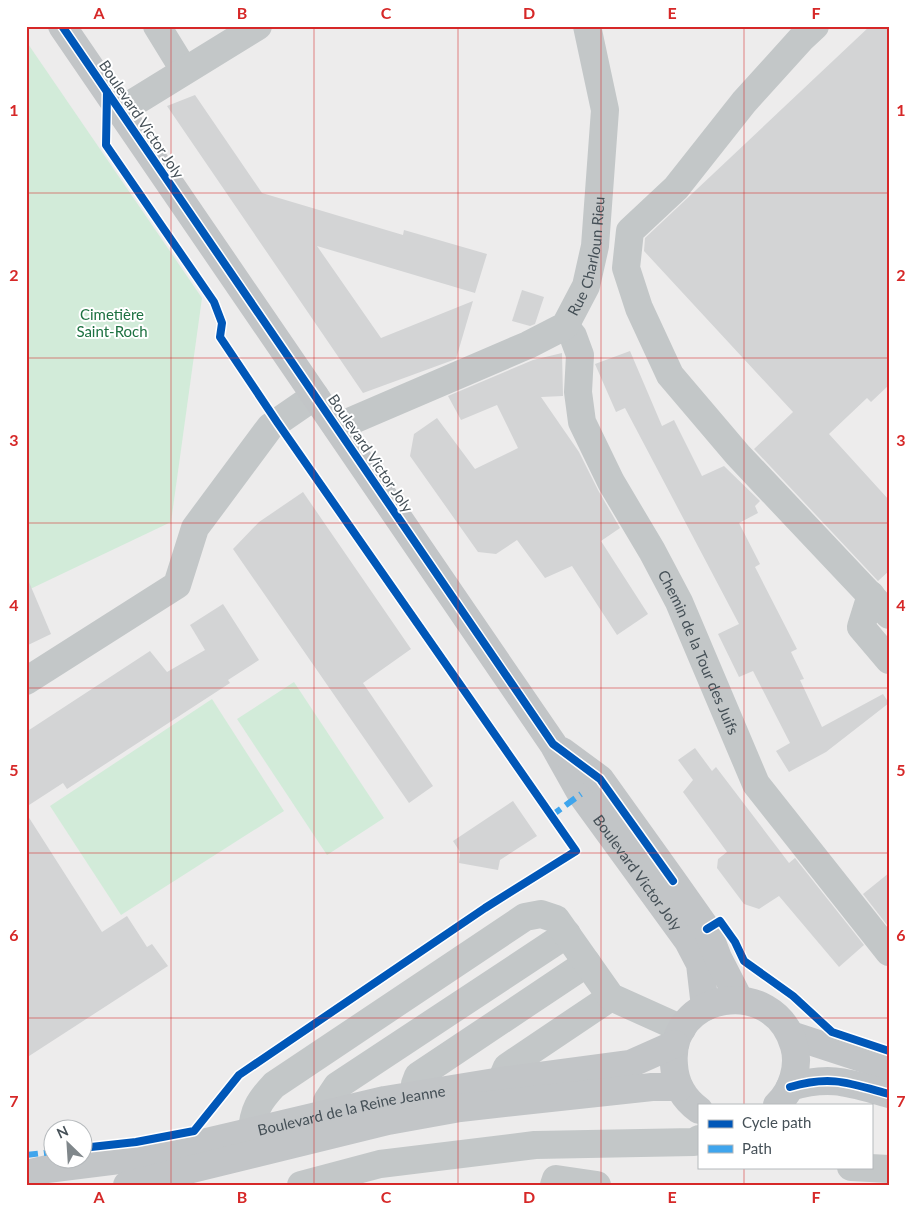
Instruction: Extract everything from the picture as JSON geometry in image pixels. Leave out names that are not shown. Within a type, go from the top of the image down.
[{"type":"main road","name":"Boulevard Victor Joly","points":[[62,26],[553,744],[581,794],[688,941],[700,964],[705,1007]]},
{"type":"main road","name":"Boulevard Victor Joly","points":[[553,744],[600,779],[707,929],[718,958],[739,999]]},
{"type":"main road","points":[[698,1109],[690,1104],[679,1087],[674,1074],[678,1036],[692,1016],[705,1007],[721,1000],[739,999],[755,1002],[770,1010],[782,1021],[791,1035],[796,1052],[796,1070],[782,1099]]},
{"type":"main road","points":[[791,1035],[889,1067]]},
{"type":"main road","name":"Boulevard de la Reine Jeanne","points":[[26,1174],[47,1169],[143,1158],[327,1114],[414,1096],[501,1081],[630,1064],[678,1036]]},
{"type":"main road","points":[[782,1099],[815,1080],[844,1082],[889,1094]]},
{"type":"main road","name":"Boulevard de la Reine Jeanne","points":[[127,1185],[388,1121],[460,1108],[652,1087],[679,1087]]},
{"type":"street","points":[[157,26],[184,70]]},
{"type":"street","points":[[120,111],[258,26]]},
{"type":"street","name":"Rue Charloun Rieu","points":[[337,427],[528,345],[565,326],[586,286],[594,246],[605,110],[587,26]]},
{"type":"street","points":[[816,26],[800,39],[744,102],[676,188],[630,231],[626,268],[639,308],[670,375],[764,484],[880,605],[861,627],[889,660]]},
{"type":"street","name":"Chemin de la Tour des Juifs","points":[[565,326],[574,336],[580,355],[578,392],[582,422],[611,482],[652,551],[678,602],[756,784],[889,952]]},
{"type":"street","points":[[26,681],[177,585],[195,528],[270,427],[315,396]]},
{"type":"street","points":[[252,1132],[253,1113],[259,1101],[274,1085],[525,917],[541,914],[556,919],[611,997],[678,1036]]},
{"type":"street","points":[[327,1114],[326,1101],[337,1086],[567,934]]},
{"type":"street","points":[[414,1096],[418,1076],[587,963]]},
{"type":"street","points":[[501,1081],[507,1067],[611,997]]},
{"type":"street","points":[[301,1185],[380,1164],[535,1145],[659,1144],[694,1142],[698,1140]]},
{"type":"street","points":[[870,1168],[889,1169]]},
{"type":"street","points":[[554,1185],[556,1179],[597,1185]]},
{"type":"green space","name":"Cimetière Saint-Roch","points":[[26,41],[202,298],[171,522],[26,591]]},
{"type":"green space","points":[[294,682],[384,818],[327,855],[237,719]]},
{"type":"green space","points":[[212,699],[284,811],[121,915],[50,806]]},
{"type":"building","points":[[870,26],[889,26],[889,385],[871,402],[867,398],[829,434],[889,500],[889,571],[878,581],[754,449],[793,412],[644,251],[645,238]]},
{"type":"building","points":[[195,95],[262,193],[403,235],[404,230],[487,254],[475,293],[317,246],[381,338],[473,301],[456,359],[363,393],[167,106]]},
{"type":"building","points":[[522,290],[544,297],[535,324],[530,326],[512,321]]},
{"type":"building","points":[[630,351],[662,426],[674,420],[702,476],[724,466],[760,501],[755,506],[758,513],[739,523],[760,564],[755,567],[797,649],[791,652],[804,679],[800,680],[822,727],[883,694],[889,703],[826,752],[789,772],[776,751],[790,743],[753,671],[739,677],[718,634],[739,624],[625,408],[616,412],[595,364]]},
{"type":"building","points":[[562,353],[563,396],[541,397],[579,452],[620,528],[601,541],[648,614],[617,635],[572,566],[545,578],[517,540],[496,554],[478,552],[410,456],[414,434],[437,418],[475,469],[518,448],[497,405],[461,420],[448,396],[533,360]]},
{"type":"building","points":[[303,492],[411,649],[363,683],[433,786],[409,803],[233,549],[259,522]]},
{"type":"building","points":[[26,575],[51,634],[26,646]]},
{"type":"building","points":[[223,604],[259,660],[228,680],[230,683],[67,789],[63,783],[26,807],[26,732],[150,651],[167,672],[205,650],[190,625]]},
{"type":"building","points":[[695,748],[712,771],[716,767],[789,863],[795,858],[864,945],[839,967],[779,896],[759,909],[744,904],[717,868],[718,859],[727,852],[683,792],[693,780],[678,760]]},
{"type":"building","points":[[513,801],[537,836],[500,860],[498,870],[459,863],[460,852],[453,841]]},
{"type":"building","points":[[26,813],[102,932],[127,916],[147,947],[152,944],[168,966],[26,1058]]},
{"type":"building","points":[[889,873],[889,923],[887,925],[863,894]]},
{"type":"marked path","points":[[551,816],[581,794]]},
{"type":"marked path","points":[[26,1155],[42,1153]]},
{"type":"cycle path","points":[[62,26],[553,744],[600,779],[673,881]]},
{"type":"cycle path","points":[[92,1147],[136,1142],[194,1131],[239,1075],[485,908],[576,851],[277,422],[220,337],[222,323],[214,302],[106,145],[107,92]]},
{"type":"cycle path","points":[[707,929],[720,921],[735,942],[744,961],[793,996],[832,1032],[889,1051]]},
{"type":"cycle path","points":[[790,1087],[804,1083],[829,1081],[851,1084],[889,1094]]}]
